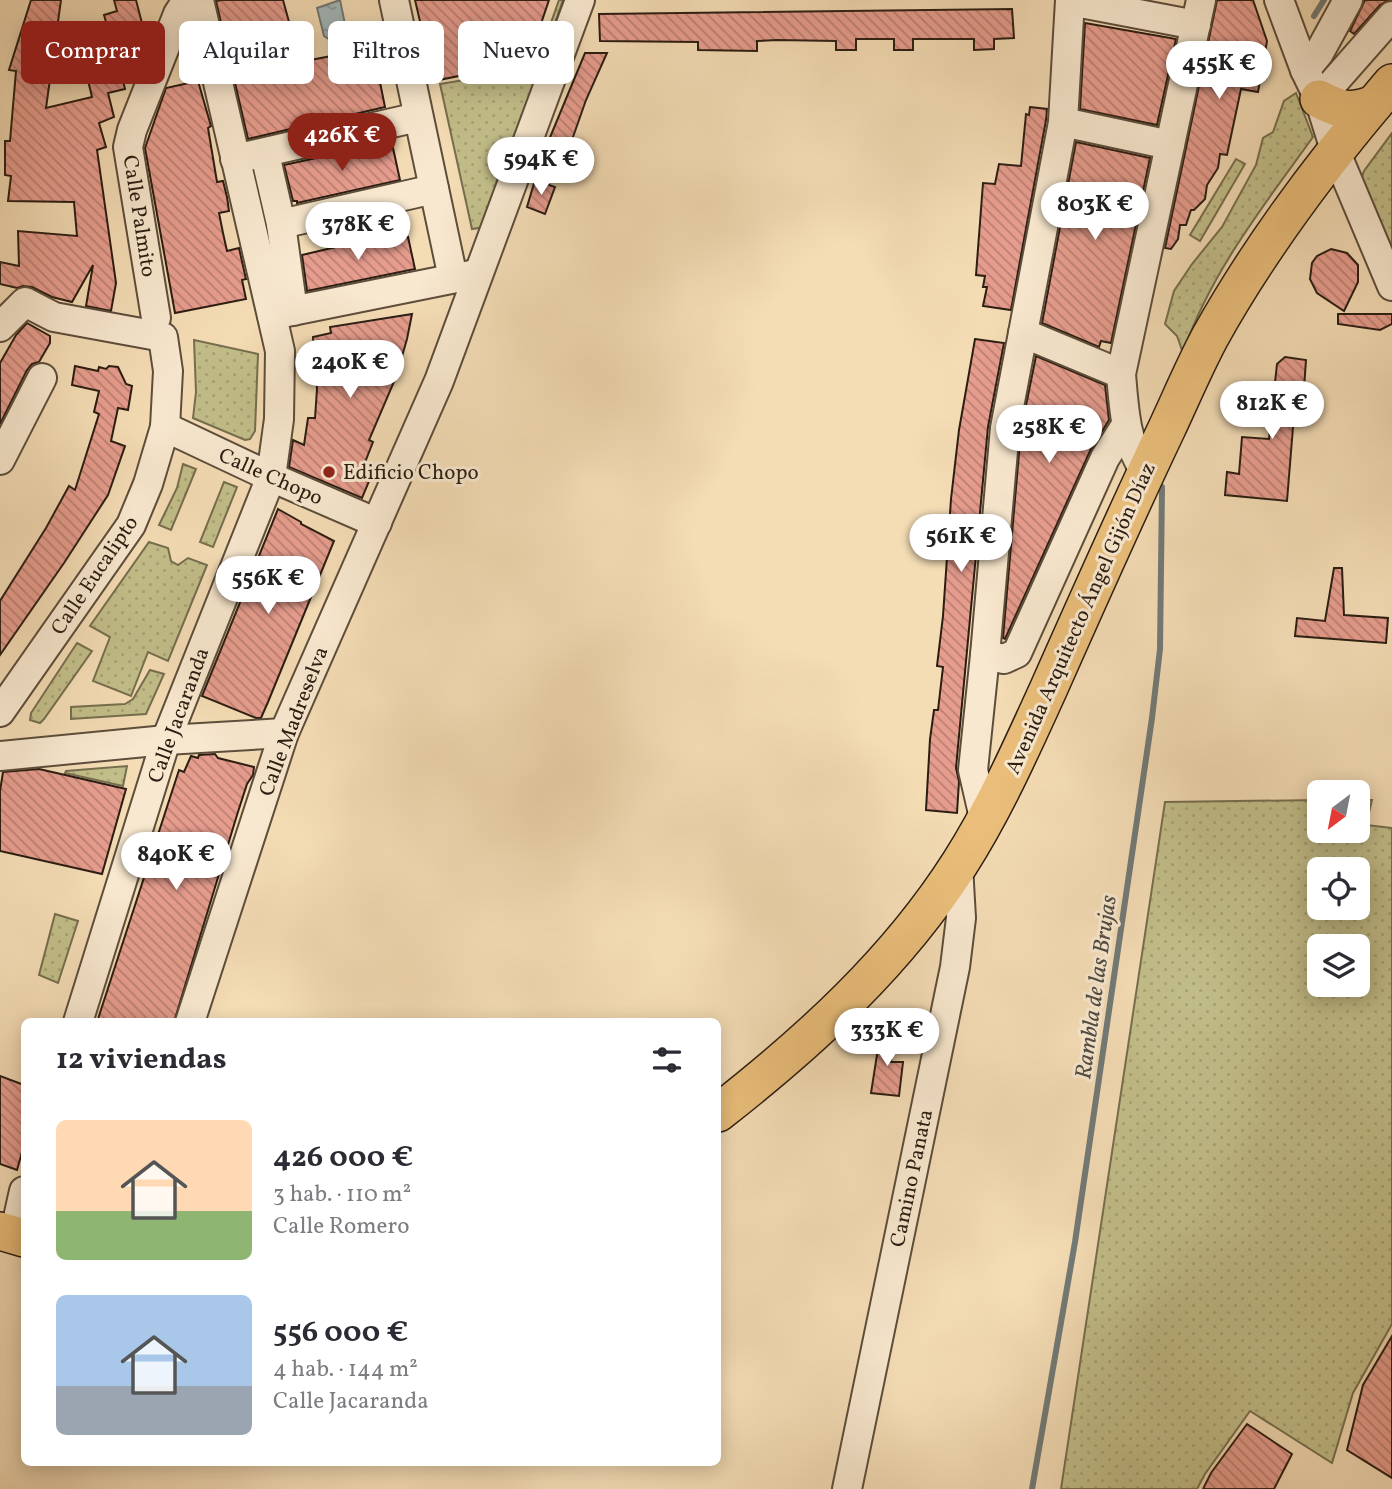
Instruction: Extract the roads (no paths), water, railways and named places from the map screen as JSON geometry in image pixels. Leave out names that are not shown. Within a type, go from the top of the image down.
[{"type":"main road","points":[[1312,85],[1346,111],[1359,110],[1383,94]]},
{"type":"main road","name":"Avenida Arquitecto Ángel Gijón Díaz","points":[[721,1111],[777,1067],[837,1012],[883,964],[958,866],[1014,766],[1209,339],[1244,280],[1336,153],[1383,94]]},
{"type":"street","name":"Calle Palmito","points":[[156,318],[128,147],[178,14],[187,0]]},
{"type":"street","name":"Calle Jacaranda","points":[[200,0],[235,159],[282,313]]},
{"type":"street","points":[[394,0],[453,278]]},
{"type":"street","points":[[580,0],[590,0]]},
{"type":"street","name":"Calle Madreselva","points":[[191,1018],[284,733],[439,381],[580,0]]},
{"type":"street","points":[[1312,85],[1319,53],[1348,0]]},
{"type":"street","points":[[985,822],[973,770],[1005,428],[1063,122],[1070,1],[1198,12],[1121,374],[1126,425],[1137,459],[1146,473]]},
{"type":"street","points":[[1288,6],[1336,153],[1392,286]]},
{"type":"street","points":[[1312,85],[1392,16]]},
{"type":"street","points":[[235,159],[418,117]]},
{"type":"street","points":[[1063,122],[1170,145]]},
{"type":"street","name":"Calle Jacaranda","points":[[79,1018],[166,740],[271,477],[279,419],[281,224],[265,154]]},
{"type":"street","points":[[281,224],[434,189]]},
{"type":"street","points":[[282,313],[481,273]]},
{"type":"street","name":"Calle Eucalipto","points":[[0,327],[26,302],[54,317],[163,337],[168,371],[165,427],[148,484],[131,525],[0,712]]},
{"type":"street","points":[[1023,332],[1121,374]]},
{"type":"street","points":[[0,460],[42,378]]},
{"type":"street","points":[[982,683],[994,685],[1005,679],[1105,458],[1126,425]]},
{"type":"street","name":"Calle Chopo","points":[[165,427],[377,523]]},
{"type":"street","points":[[985,655],[1004,659],[1017,653]]},
{"type":"street","points":[[0,756],[166,740],[284,733]]},
{"type":"street","points":[[975,746],[980,759],[994,769],[1006,771],[1014,766]]},
{"type":"street","name":"Camino Panata","points":[[847,1489],[955,967],[961,918],[958,866]]},
{"type":"water","points":[[340,0],[344,21],[328,21],[328,39],[324,36],[317,8]]},
{"type":"waterway","name":"Rambla de las Brujas","points":[[1314,16],[1324,0]]},
{"type":"waterway","name":"Rambla de las Brujas","points":[[1032,1489],[1075,1242],[1152,718],[1160,649],[1162,487]]},
{"type":"place","name":"Edificio Chopo","points":[[329,472]]}]
